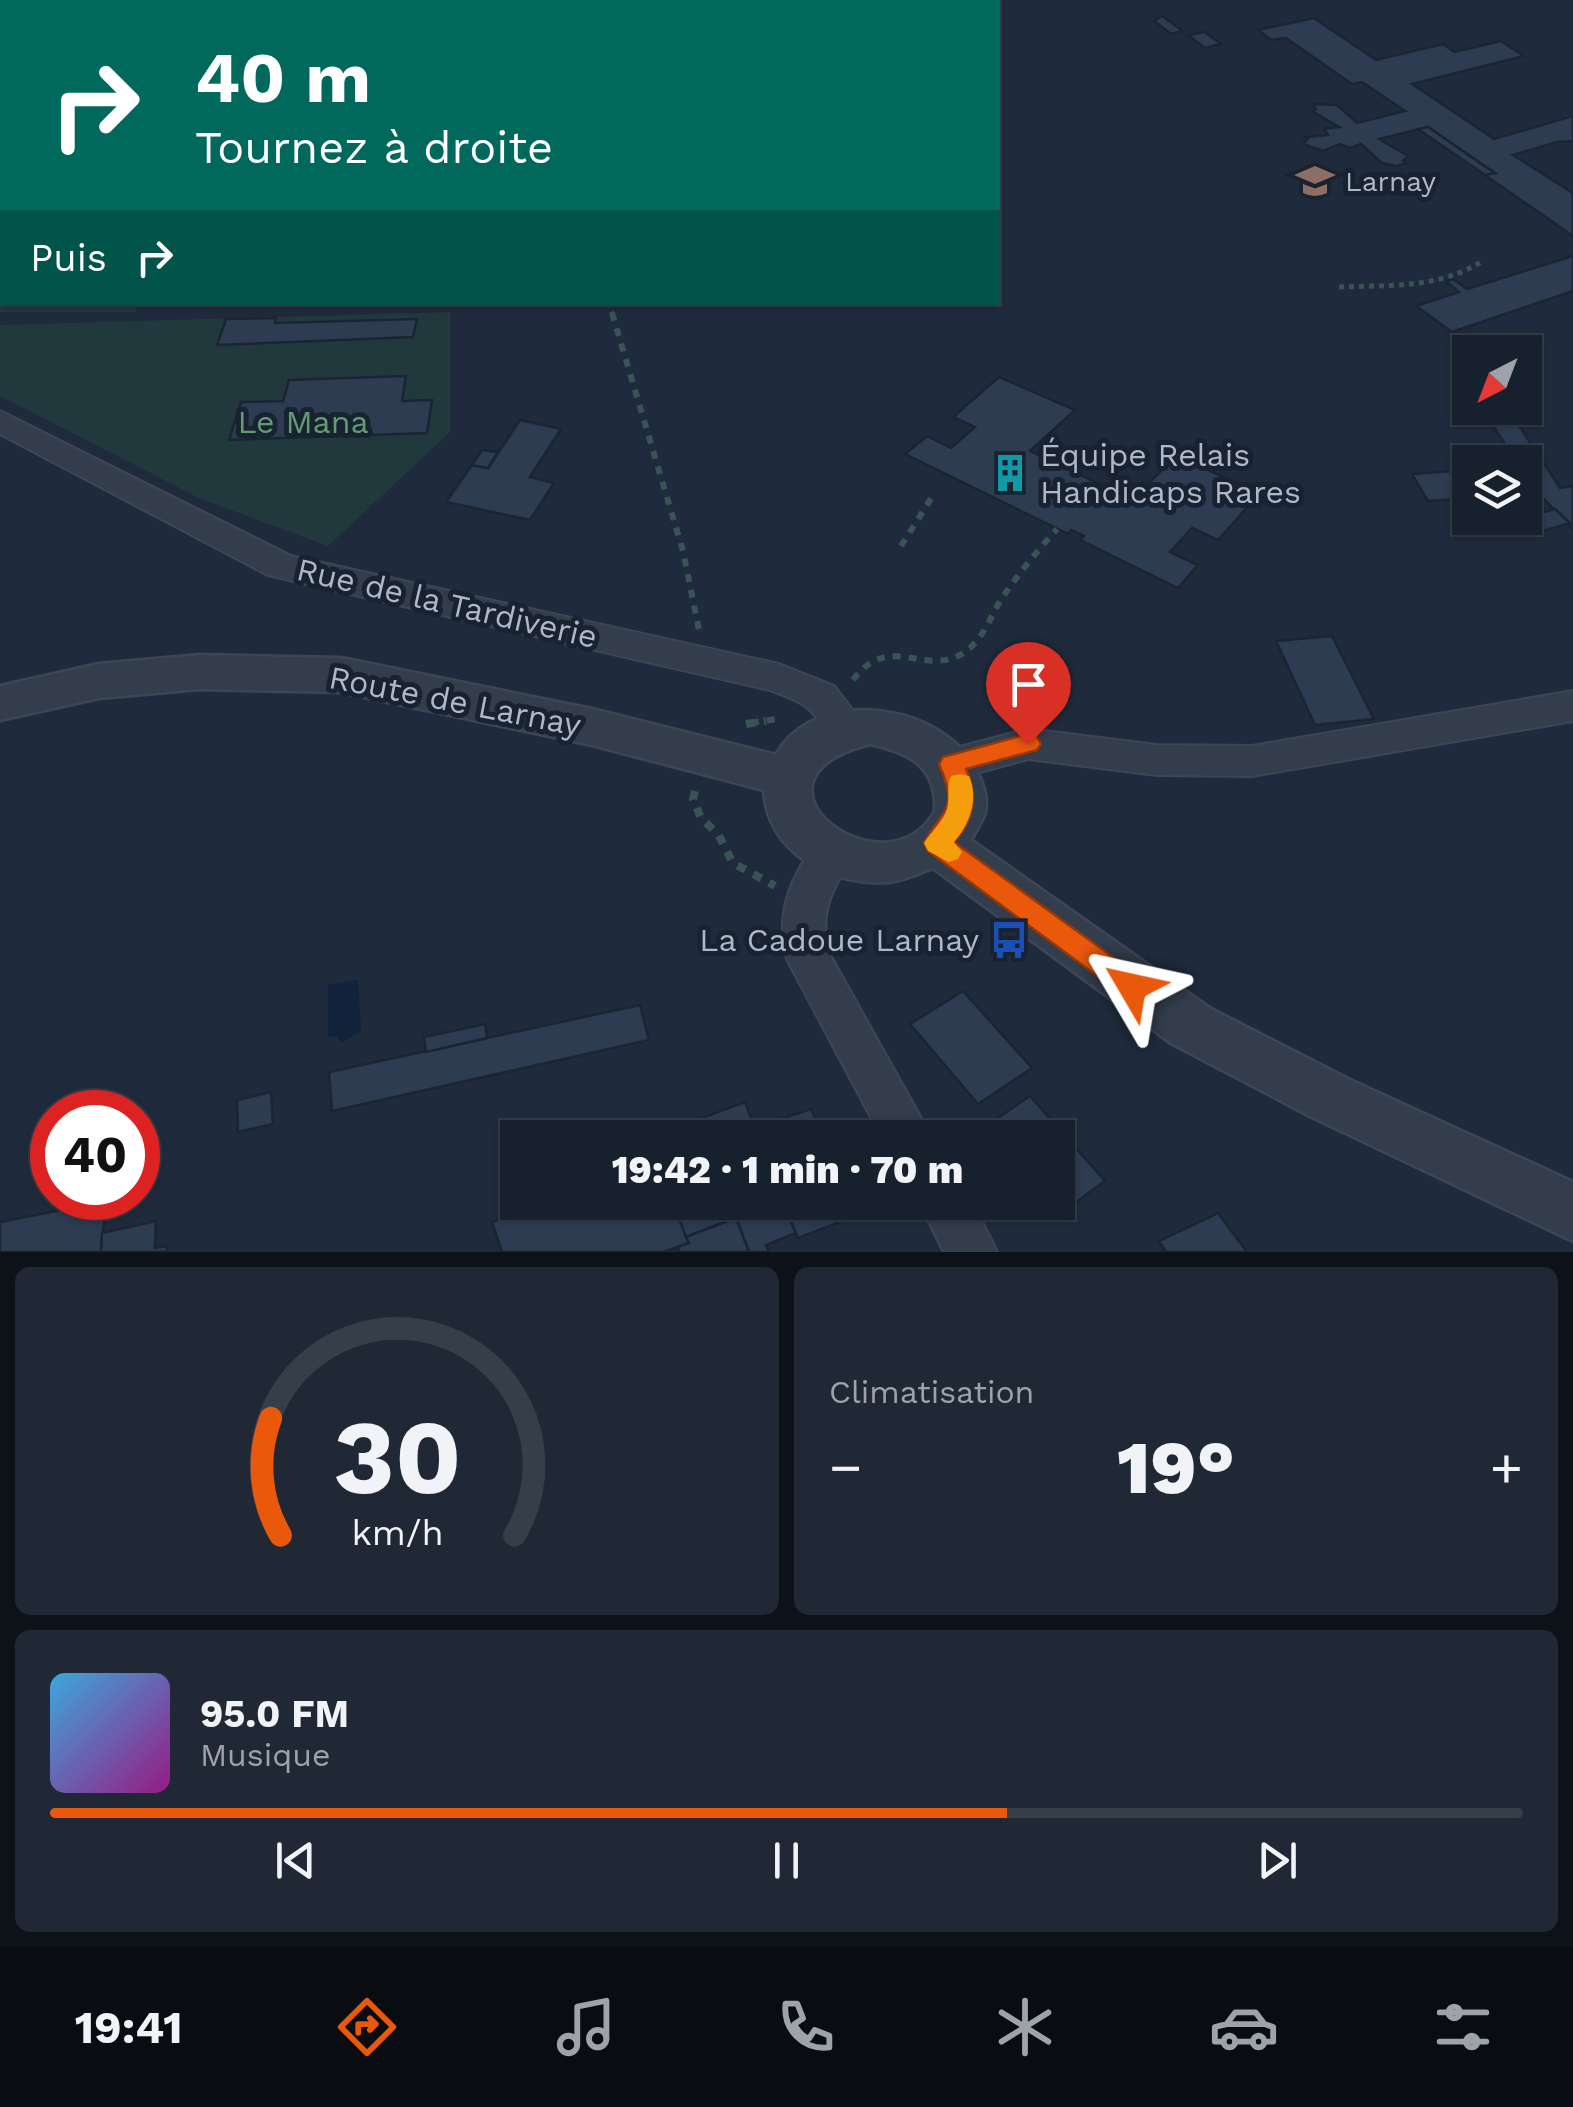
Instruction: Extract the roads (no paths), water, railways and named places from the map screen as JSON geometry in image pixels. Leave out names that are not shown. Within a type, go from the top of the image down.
[{"type":"street","name":"Rue de la Tardiverie","points":[[0,421],[281,566],[732,666],[802,686],[846,709]]},
{"type":"street","name":"Route de Larnay","points":[[0,703],[99,681],[200,672],[342,675],[592,726],[788,777]]},
{"type":"street","points":[[952,764],[1028,744],[1143,759],[1252,761],[1573,706]]},
{"type":"street","points":[[846,709],[870,726],[906,732],[936,748],[952,764],[960,784],[961,806],[953,826],[937,843],[914,856],[887,862],[859,861],[832,853],[809,838],[794,820],[786,798],[788,777],[808,746],[846,709]]},
{"type":"street","points":[[937,843],[1191,1026],[1330,1098],[1573,1212]]},
{"type":"street","points":[[832,853],[802,901],[800,932],[809,959],[898,1120]]},
{"type":"street","points":[[954,1220],[972,1252]]},
{"type":"water","points":[[358,980],[361,1031],[341,1043],[336,1036],[328,1037],[328,985]]},
{"type":"place","name":"Larnay","points":[[1315,181]]},
{"type":"place","name":"Équipe Relais Handicaps Rares","points":[[1010,473]]},
{"type":"place","name":"La Cadoue Larnay","points":[[1009,940]]},
{"type":"park label","name":"Le Mana","points":[[303,422]]}]
